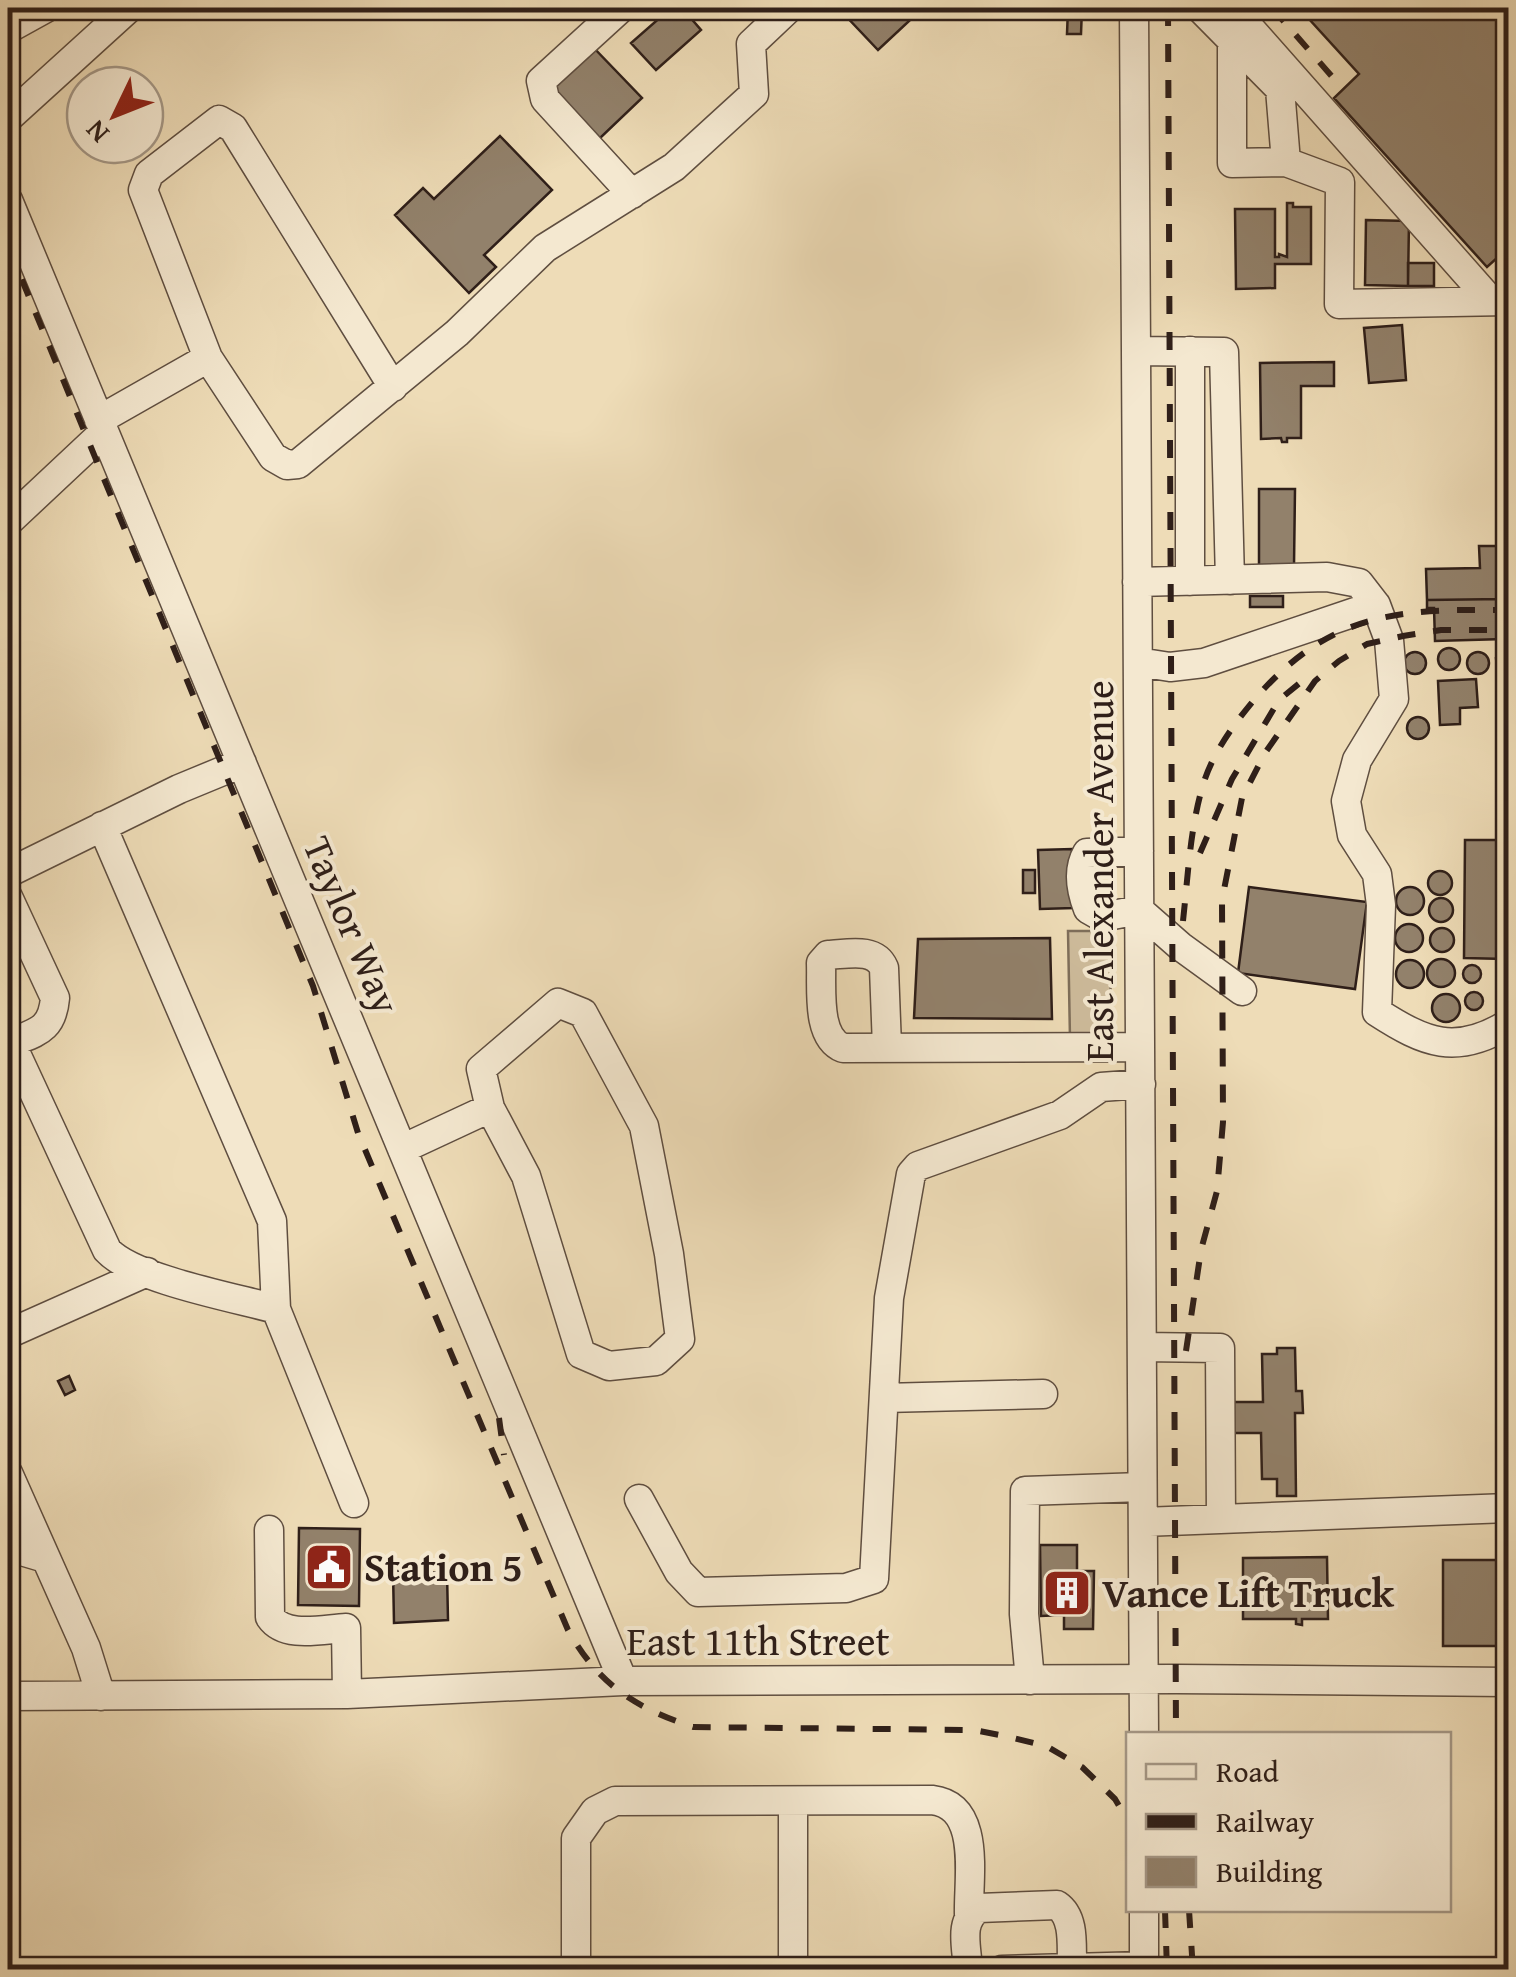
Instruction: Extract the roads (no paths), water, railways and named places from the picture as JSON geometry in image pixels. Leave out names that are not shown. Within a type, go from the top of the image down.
[{"type":"street","points":[[8,29],[46,8]]},
{"type":"street","points":[[8,118],[129,8]]},
{"type":"street","points":[[621,8],[541,81],[545,99],[632,194]]},
{"type":"street","points":[[393,387],[233,128],[219,120],[149,174],[142,190],[208,358],[274,457],[287,466],[298,464],[393,387],[457,333],[545,248],[674,167],[754,94],[751,44],[789,8]]},
{"type":"street","name":"East Alexander Avenue","points":[[1134,8],[1144,1732]]},
{"type":"street","points":[[1200,8],[1280,90],[1286,162]]},
{"type":"street","points":[[1232,8],[1500,301]]},
{"type":"street","points":[[1232,38],[1232,162],[1286,162],[1340,182],[1339,304],[1500,301]]},
{"type":"street","name":"Taylor Way","points":[[8,200],[622,1681]]},
{"type":"street","points":[[1136,351],[1224,352],[1230,580]]},
{"type":"street","points":[[1190,352],[1190,581]]},
{"type":"street","points":[[8,522],[102,426],[208,358]]},
{"type":"street","points":[[1137,582],[1327,577],[1359,583],[1376,605],[1389,640],[1394,699],[1357,760],[1346,800],[1352,835],[1377,874],[1381,905],[1376,1012],[1410,1034],[1457,1045],[1508,1024]]},
{"type":"street","points":[[1138,662],[1170,666],[1204,664],[1376,605]]},
{"type":"street","points":[[8,872],[179,789],[242,764]]},
{"type":"street","points":[[102,826],[272,1221],[276,1308],[354,1503]]},
{"type":"street","points":[[1139,851],[1087,853],[1081,863],[1088,909],[1102,917],[1140,910],[1180,946],[1242,991]]},
{"type":"street","points":[[8,897],[55,998],[54,1014],[47,1026],[9,1044],[106,1250],[117,1262],[276,1308]]},
{"type":"street","points":[[558,1003],[583,1012],[644,1126],[680,1340],[656,1362],[610,1366],[581,1354],[526,1176],[490,1108],[481,1069],[558,1003]]},
{"type":"street","points":[[887,1048],[1140,1047]]},
{"type":"street","points":[[639,1499],[680,1572],[698,1592],[846,1588],[874,1579],[889,1298],[911,1174],[918,1166],[1060,1115],[1100,1087],[1141,1084]]},
{"type":"street","points":[[402,1149],[490,1108]]},
{"type":"street","points":[[8,1334],[147,1272]]},
{"type":"street","points":[[1142,1347],[1220,1348],[1221,1519]]},
{"type":"street","points":[[884,1398],[1043,1394]]},
{"type":"street","points":[[8,1473],[86,1648],[101,1696]]},
{"type":"street","points":[[1030,1680],[1024,1614],[1024,1491],[1142,1487]]},
{"type":"street","points":[[1143,1522],[1508,1508]]},
{"type":"street","points":[[269,1530],[270,1617],[273,1623],[288,1630],[346,1628],[347,1694]]},
{"type":"street","points":[[8,1547],[45,1558]]},
{"type":"street","name":"East 11th Street","points":[[11,1696],[347,1694],[622,1681],[1508,1682]]},
{"type":"street","points":[[576,1970],[574,1848],[580,1828],[595,1812],[616,1801],[932,1800],[954,1807],[966,1827],[968,1970]]},
{"type":"street","points":[[793,1801],[793,1970]]},
{"type":"street","points":[[969,1914],[979,1908],[1057,1905],[1069,1921],[1072,1969]]},
{"type":"street","points":[[1002,1970],[1144,1968],[1144,1912]]},
{"type":"railway","points":[[1168,8],[1176,1732]]},
{"type":"railway","points":[[1272,8],[1336,81]]},
{"type":"railway","points":[[8,246],[313,986],[358,1133],[568,1630],[592,1666],[636,1702],[693,1727],[974,1730],[1046,1746],[1082,1767],[1115,1799],[1126,1818]]},
{"type":"railway","points":[[1183,921],[1192,835],[1207,773],[1239,719],[1283,671],[1311,648],[1369,621],[1433,611],[1508,610]]},
{"type":"railway","points":[[1186,1351],[1201,1250],[1217,1191],[1223,1122],[1222,900],[1242,798],[1265,753],[1315,681],[1339,661],[1367,644],[1403,636],[1441,630],[1508,630]]},
{"type":"railway","points":[[1200,853],[1232,779],[1279,700],[1312,673]]},
{"type":"railway","points":[[499,1418],[504,1455]]},
{"type":"railway","points":[[1165,1912],[1167,1970]]},
{"type":"railway","points":[[1189,1912],[1193,1970]]},
{"type":"place","name":"Station 5","points":[[329,1567]]},
{"type":"place","name":"Vance Lift Truck","points":[[1067,1593]]}]
